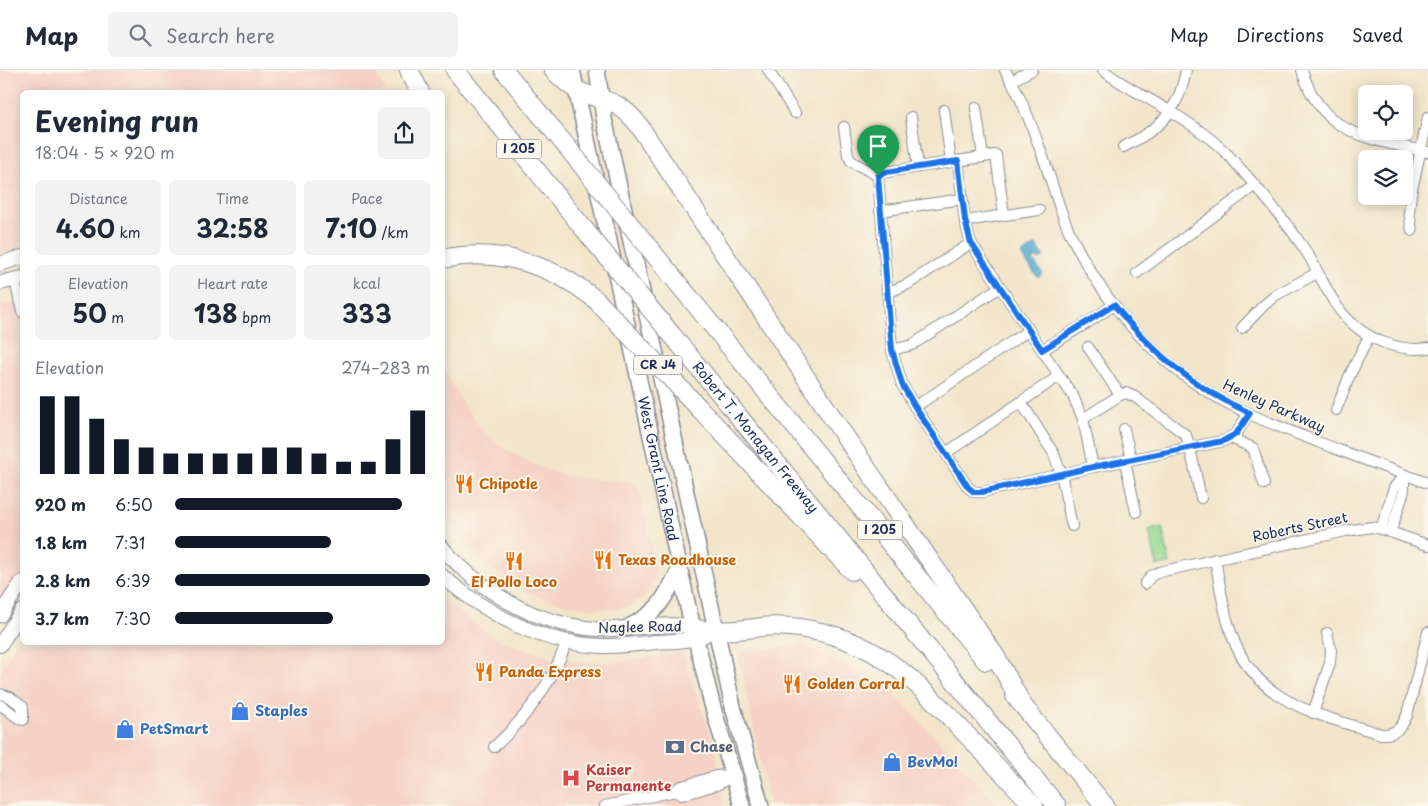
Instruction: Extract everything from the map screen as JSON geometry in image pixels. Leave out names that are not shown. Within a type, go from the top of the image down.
[{"type":"highway","points":[[408,70],[419,90]]},
{"type":"highway","name":"Robert T. Monagan Freeway","points":[[455,70],[1057,806]]},
{"type":"highway","name":"I 205","points":[[504,70],[1105,806]]},
{"type":"highway","points":[[553,70],[576,90],[616,104],[625,110],[638,124],[848,440],[996,657],[1022,704]]},
{"type":"highway","points":[[445,259],[483,255],[514,259],[547,269],[573,283],[596,300],[845,566],[888,600]]},
{"type":"highway","points":[[717,630],[732,632],[770,626],[800,628],[829,634],[873,652],[916,682],[1034,806]]},
{"type":"main road","name":"West Grant Line Road","points":[[572,70],[694,632],[712,704],[742,806]]},
{"type":"main road","name":"West Grant Line Road","points":[[597,70],[601,98],[733,707],[761,806]]},
{"type":"main road","points":[[0,264],[20,258]]},
{"type":"main road","points":[[0,283],[19,279]]},
{"type":"main road","name":"Naglee Road","points":[[445,550],[457,564],[486,589],[525,611],[571,626],[597,629],[667,625],[694,632]]},
{"type":"main road","points":[[627,628],[645,619],[655,610],[662,602],[680,569]]},
{"type":"main road","name":"Naglee Road","points":[[445,578],[482,606],[513,624],[544,636],[567,641],[604,646],[717,630]]},
{"type":"main road","points":[[0,614],[20,585]]},
{"type":"main road","points":[[0,645],[20,614]]},
{"type":"street","points":[[768,70],[796,113]]},
{"type":"street","name":"Henley Parkway","points":[[1005,70],[1012,81],[1039,145],[1068,230],[1093,277],[1141,338],[1167,362],[1205,390],[1250,413],[1281,428],[1428,483]]},
{"type":"street","points":[[1012,81],[1032,70]]},
{"type":"street","points":[[1103,70],[1170,111],[1209,138],[1230,158],[1286,222],[1340,310],[1352,324],[1369,336],[1387,344],[1405,348],[1428,348]]},
{"type":"street","points":[[1123,147],[1139,139],[1162,123],[1177,100],[1186,70]]},
{"type":"street","points":[[1302,70],[1306,84],[1317,103],[1346,130],[1364,137],[1425,152]]},
{"type":"street","points":[[976,108],[983,157]]},
{"type":"street","points":[[944,110],[971,243],[1073,396],[1083,419],[1093,467]]},
{"type":"street","points":[[1412,232],[1409,212],[1425,152],[1428,117]]},
{"type":"street","points":[[911,118],[918,167]]},
{"type":"street","points":[[844,127],[848,155],[851,161],[878,176]]},
{"type":"street","points":[[878,176],[886,172],[996,155],[1004,215]]},
{"type":"street","points":[[878,176],[892,350],[902,384],[946,454],[968,487],[974,492],[982,492],[1223,441],[1236,434],[1250,413]]},
{"type":"street","points":[[1137,273],[1254,186]]},
{"type":"street","points":[[880,211],[962,200]]},
{"type":"street","points":[[965,220],[1039,210]]},
{"type":"street","points":[[887,293],[908,284],[971,243]]},
{"type":"street","points":[[1242,328],[1276,295],[1318,273]]},
{"type":"street","points":[[892,350],[912,345],[1000,287]]},
{"type":"street","points":[[1042,350],[1114,305]]},
{"type":"street","points":[[915,407],[1029,330]]},
{"type":"street","points":[[1336,410],[1349,377],[1369,336]]},
{"type":"street","points":[[1088,347],[1120,395]]},
{"type":"street","points":[[946,454],[1059,376]]},
{"type":"street","points":[[1083,419],[1120,395],[1126,393],[1135,397],[1186,435],[1201,498]]},
{"type":"street","points":[[1021,402],[1054,454],[1072,526]]},
{"type":"street","points":[[1124,429],[1136,512]]},
{"type":"street","points":[[1231,438],[1253,448],[1264,484]]},
{"type":"street","points":[[1386,530],[1404,491],[1404,475]]},
{"type":"street","name":"Roberts Street","points":[[1145,584],[1152,576],[1159,572],[1372,527],[1428,545]]},
{"type":"street","points":[[1215,559],[1228,624],[1236,645],[1247,665],[1264,684],[1282,699],[1313,713],[1381,734],[1398,730],[1403,725],[1407,715],[1428,632]]},
{"type":"street","points":[[1313,713],[1330,663],[1331,650],[1327,633]]},
{"type":"street","points":[[494,747],[508,734],[541,695],[559,665],[567,641]]},
{"type":"street","points":[[0,694],[10,697],[22,707],[23,720],[17,718],[6,707],[0,705]]},
{"type":"street","points":[[605,806],[676,791],[682,794],[719,784],[733,775]]},
{"type":"shaded area","points":[[0,70],[374,70],[385,90],[20,90],[20,250],[0,255]]},
{"type":"shaded area","points":[[20,301],[20,578],[0,603],[0,305]]},
{"type":"shaded area","points":[[445,368],[465,407],[477,423],[490,437],[507,450],[541,468],[559,474],[598,480],[637,482],[656,569],[655,579],[644,597],[629,606],[614,610],[581,607],[545,599],[525,590],[486,565],[445,520]]},
{"type":"shaded area","points":[[445,601],[496,639],[550,658],[613,663],[682,652],[716,752],[725,806],[0,806],[0,674],[20,637],[20,645],[445,645]]},
{"type":"shaded area","points":[[801,645],[883,682],[999,806],[770,806],[738,653]]},
{"type":"green space","points":[[1162,527],[1170,564],[1157,566],[1149,530]]},
{"type":"water","points":[[1036,245],[1044,257],[1039,260],[1037,257],[1033,260],[1043,274],[1038,278],[1021,255]]},
{"type":"place","name":"Chipotle","points":[[464,484]]},
{"type":"place","name":"Texas Roadhouse","points":[[603,560]]},
{"type":"place","name":"El Pollo Loco","points":[[514,561]]},
{"type":"place","name":"Panda Express","points":[[484,672]]},
{"type":"place","name":"Golden Corral","points":[[792,684]]},
{"type":"place","name":"Staples","points":[[240,711]]},
{"type":"place","name":"PetSmart","points":[[125,729]]},
{"type":"place","name":"Chase","points":[[675,747]]},
{"type":"place","name":"BevMo!","points":[[892,762]]},
{"type":"place","name":"Kaiser Permanente","points":[[571,778]]},
{"type":"route","points":[[958,161],[965,220],[971,243],[1042,350],[1114,305],[1141,338],[1167,362],[1205,390],[1250,413],[1236,434],[1223,441],[982,492],[974,492],[968,487],[915,407],[902,384],[898,372],[892,350],[878,176],[886,172],[958,161]]}]
